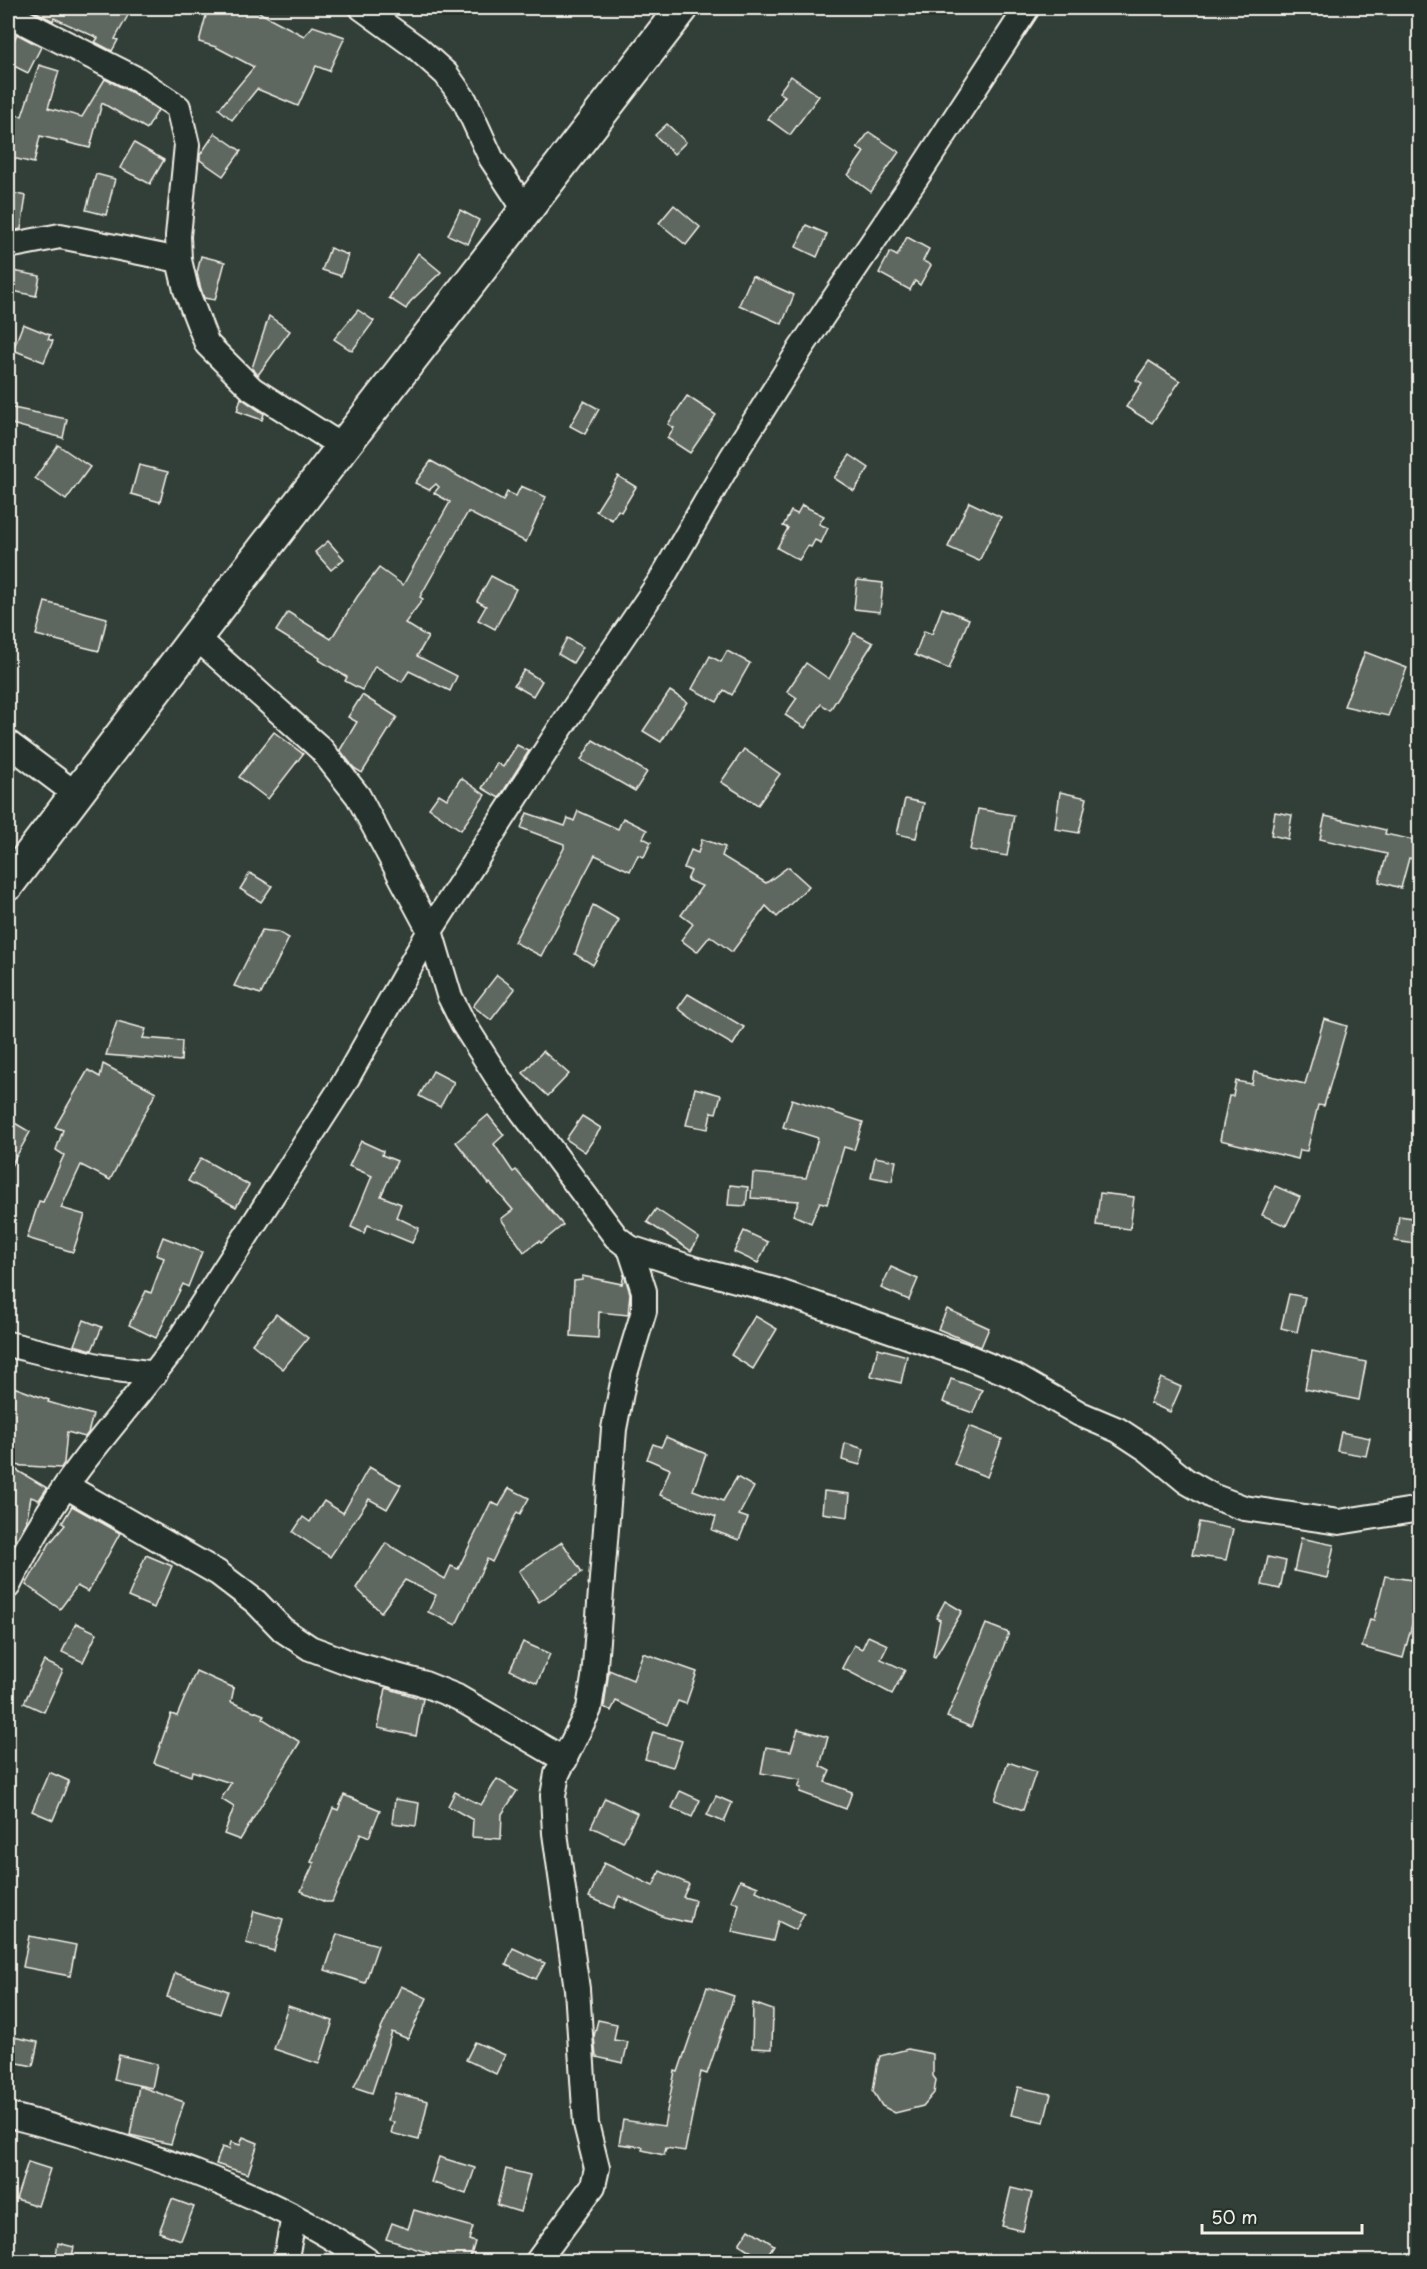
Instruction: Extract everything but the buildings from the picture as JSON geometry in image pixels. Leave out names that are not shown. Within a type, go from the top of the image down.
[{"type":"main road","points":[[13,866],[77,795],[196,637],[682,8]]},
{"type":"street","points":[[362,8],[417,48],[446,74],[465,101],[491,158],[526,211]]},
{"type":"street","points":[[8,1586],[26,1550],[66,1486],[178,1342],[343,1085],[430,931],[560,729],[661,580],[731,459],[801,348],[1027,8]]},
{"type":"street","points":[[8,14],[138,80],[178,106],[187,145],[178,236],[179,261],[186,290],[207,344],[252,388],[343,447]]},
{"type":"street","points":[[8,246],[60,236],[179,261]]},
{"type":"street","points":[[196,637],[321,749],[358,796],[430,931],[449,995],[463,1023],[501,1083],[616,1237],[630,1248],[694,1269],[774,1290],[968,1357],[1014,1376],[1080,1414],[1118,1430],[1147,1449],[1186,1481],[1212,1496],[1244,1508],[1339,1522],[1419,1509]]},
{"type":"street","points":[[8,743],[77,795]]},
{"type":"street","points":[[537,2262],[593,2186],[597,2168],[586,2124],[577,1989],[555,1833],[553,1796],[557,1774],[589,1709],[594,1678],[614,1429],[624,1377],[644,1311],[644,1291],[630,1248]]},
{"type":"street","points":[[8,1344],[102,1367],[155,1374]]},
{"type":"street","points":[[66,1486],[218,1573],[256,1602],[284,1630],[310,1648],[350,1663],[422,1683],[457,1697],[565,1760]]},
{"type":"street","points":[[8,2115],[154,2158],[273,2205],[335,2238],[370,2262]]},
{"type":"street","points":[[285,2262],[294,2217]]}]
